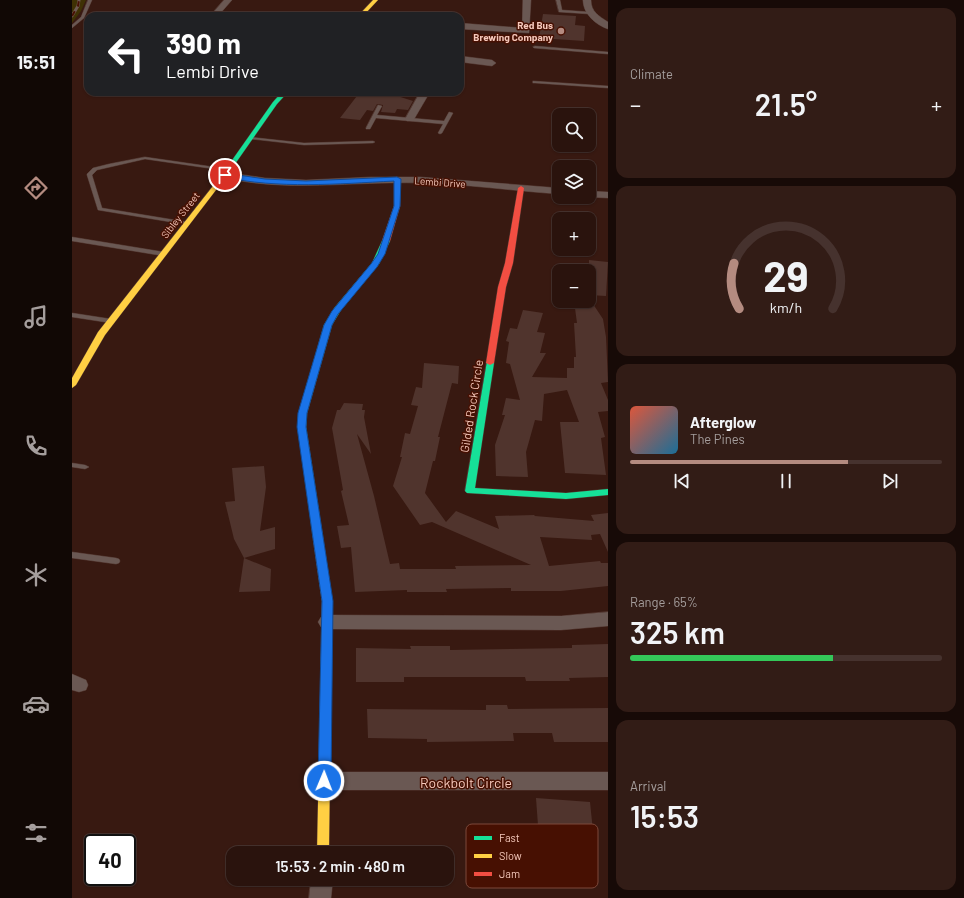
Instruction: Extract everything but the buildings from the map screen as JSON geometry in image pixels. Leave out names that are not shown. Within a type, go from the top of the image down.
[{"type":"street","points":[[218,12],[228,0]]},
{"type":"street","points":[[364,12],[376,0]]},
{"type":"street","points":[[464,26],[526,31],[527,0]]},
{"type":"street","points":[[587,0],[587,7],[590,13],[606,23]]},
{"type":"street","points":[[464,60],[492,63]]},
{"type":"street","name":"Sibley Street","points":[[72,385],[75,373],[101,334],[227,172],[282,96]]},
{"type":"street","points":[[410,119],[423,96]]},
{"type":"street","name":"Lembi Drive","points":[[227,172],[265,181],[306,183],[397,179],[552,190]]},
{"type":"street","points":[[323,846],[327,601],[302,427],[303,413],[328,325],[334,313],[382,254],[397,206],[397,179]]},
{"type":"street","name":"Gilded Rock Circle","points":[[521,188],[509,263],[502,287],[470,492],[566,496],[608,492]]},
{"type":"street","points":[[596,195],[608,196]]},
{"type":"street","points":[[327,622],[561,623],[608,619]]},
{"type":"street","name":"Rockbolt Circle","points":[[324,781],[588,782],[608,780]]},
{"type":"street","points":[[320,898],[321,886]]},
{"type":"lane","points":[[85,12],[90,0]]},
{"type":"lane","points":[[558,0],[560,11],[590,13]]},
{"type":"lane","points":[[72,27],[84,14]]},
{"type":"lane","points":[[535,47],[608,53]]},
{"type":"lane","points":[[535,82],[608,87]]},
{"type":"lane","points":[[368,128],[380,106]]},
{"type":"lane","points":[[440,133],[451,113]]},
{"type":"lane","points":[[374,116],[446,123]]},
{"type":"lane","points":[[251,138],[304,144],[373,142]]},
{"type":"lane","points":[[187,224],[100,209],[89,175],[95,169],[145,158],[227,172]]},
{"type":"lane","name":"Sibley Street","points":[[72,239],[164,254]]},
{"type":"lane","points":[[72,315],[111,322]]},
{"type":"lane","points":[[72,465],[85,466]]},
{"type":"lane","points":[[72,555],[116,561]]},
{"type":"shaded area","points":[[72,0],[86,0],[81,11],[72,23]]},
{"type":"railway","points":[[72,16],[78,6],[79,0]]},
{"type":"traffic: fast","points":[[226,173],[281,96]]},
{"type":"traffic: fast","points":[[318,538],[302,427],[303,413],[328,325],[338,309],[375,264],[386,241]]},
{"type":"traffic: fast","points":[[490,363],[470,491],[566,496],[608,492]]},
{"type":"traffic: slow","points":[[364,12],[376,0]]},
{"type":"traffic: slow","points":[[72,385],[101,334],[226,173]]},
{"type":"traffic: slow","points":[[318,538],[327,601],[323,846]]},
{"type":"traffic: jam","points":[[386,241],[397,206],[397,179]]},
{"type":"traffic: jam","points":[[490,363],[502,287],[509,263],[521,188]]},
{"type":"place","name":"Red Bus Brewing Company","points":[[561,31]]},
{"type":"route","points":[[225,175],[265,181],[306,183],[334,183],[397,179],[397,206],[382,254],[334,313],[328,325],[303,413],[302,427],[327,601],[324,781]]}]
